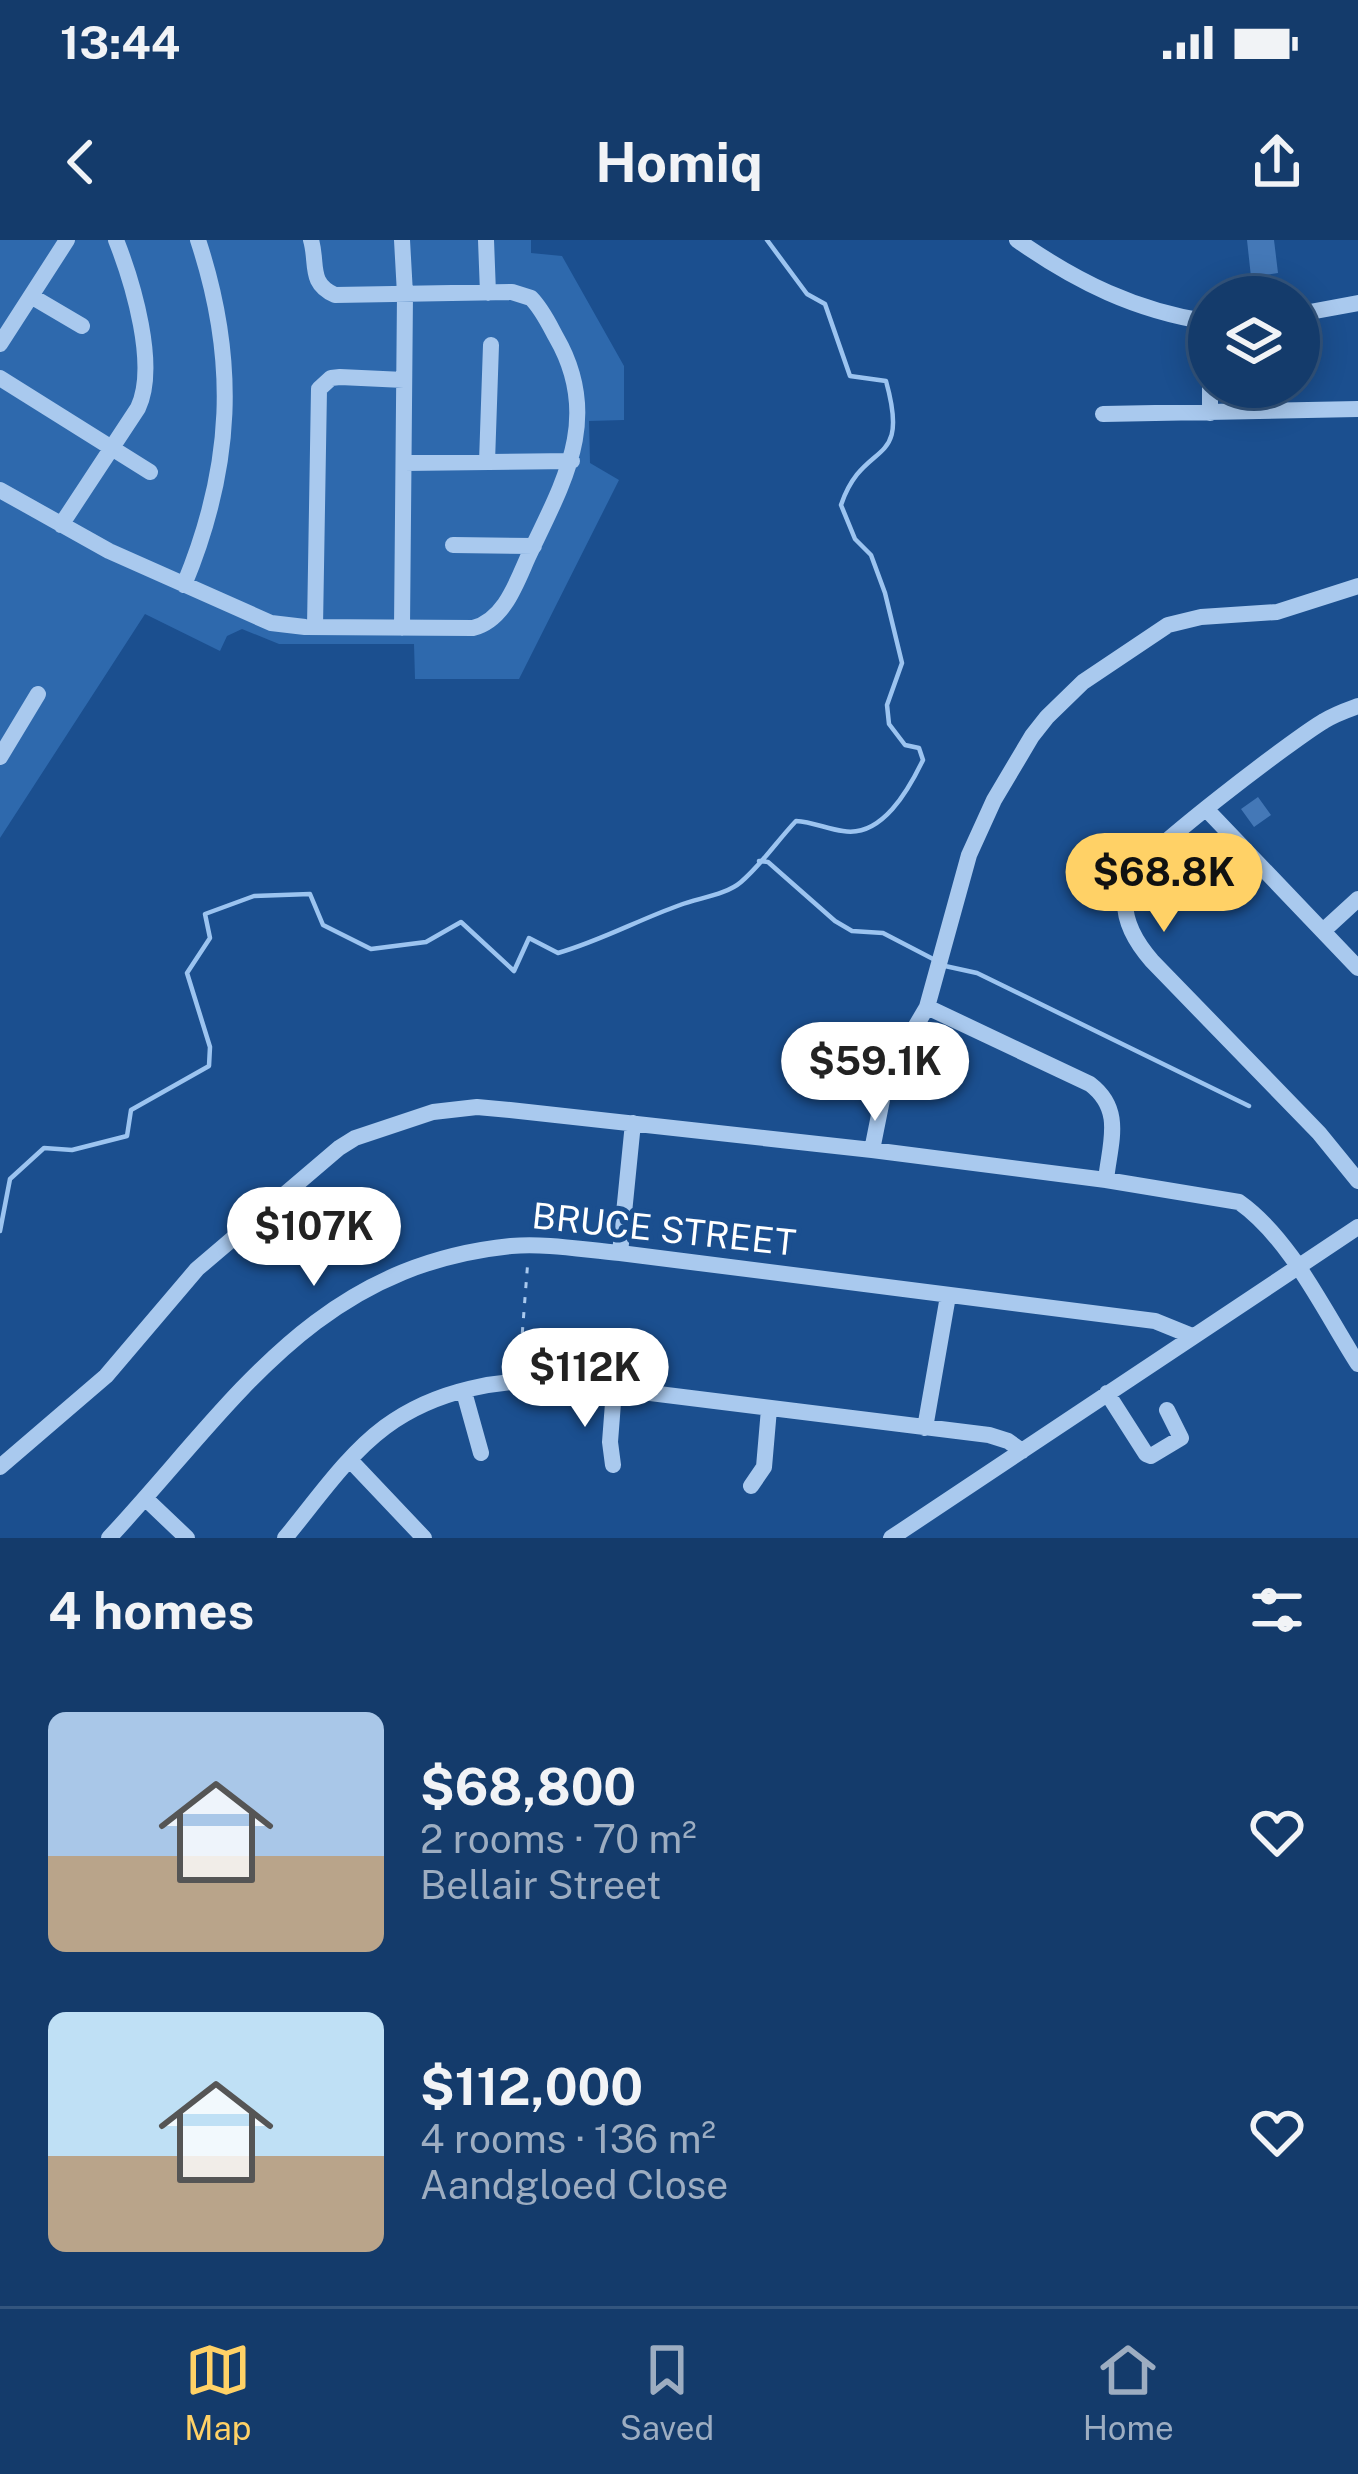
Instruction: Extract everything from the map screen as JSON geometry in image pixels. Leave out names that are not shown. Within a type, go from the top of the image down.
[{"type":"street","points":[[0,344],[67,240]]},
{"type":"street","points":[[62,525],[138,408],[147,379],[134,302],[116,240]]},
{"type":"street","points":[[184,584],[215,498],[225,416],[224,345],[214,287],[198,240]]},
{"type":"street","points":[[0,490],[62,525],[271,622],[315,627],[473,628],[494,620],[572,461],[578,434],[572,366],[531,298],[512,292],[335,295],[314,277],[310,240]]},
{"type":"street","points":[[402,240],[402,628]]},
{"type":"street","points":[[486,240],[488,292]]},
{"type":"street","points":[[1017,240],[1100,291],[1134,305],[1188,317]]},
{"type":"street","points":[[31,296],[82,326]]},
{"type":"street","points":[[1320,310],[1358,303]]},
{"type":"street","points":[[488,462],[491,345]]},
{"type":"street","points":[[315,627],[319,389],[340,377],[404,380]]},
{"type":"street","points":[[0,378],[150,472]]},
{"type":"street","points":[[1210,408],[1210,413]]},
{"type":"street","points":[[1103,414],[1358,409]]},
{"type":"street","points":[[404,463],[572,461]]},
{"type":"street","points":[[453,545],[533,546]]},
{"type":"street","points":[[872,1150],[887,1076],[927,1007],[980,829],[1031,736],[1065,699],[1126,650],[1168,625],[1201,617],[1277,612],[1358,586]]},
{"type":"street","points":[[0,757],[38,694]]},
{"type":"street","points":[[1358,706],[1314,728],[1137,867],[1126,898],[1130,931],[1152,961],[1319,1133],[1358,1181]]},
{"type":"street","points":[[1207,810],[1358,968]]},
{"type":"street","points":[[1323,931],[1358,899]]},
{"type":"street","points":[[927,1007],[1090,1084],[1104,1095],[1113,1117],[1106,1180]]},
{"type":"street","points":[[0,1467],[106,1376],[197,1269],[355,1138],[454,1108],[872,1150],[1239,1202],[1255,1214],[1296,1267],[1358,1364]]},
{"type":"street","points":[[620,1253],[633,1123]]},
{"type":"street","points":[[891,1538],[1358,1227]]},
{"type":"street","name":"BRUCE STREET","points":[[109,1538],[272,1355],[310,1323],[394,1275],[470,1252],[529,1246],[620,1253],[1155,1321],[1192,1336]]},
{"type":"street","points":[[925,1428],[948,1296]]},
{"type":"street","points":[[285,1538],[388,1424],[431,1403],[519,1379],[996,1437],[1022,1451]]},
{"type":"street","points":[[614,1390],[610,1442],[614,1465]]},
{"type":"street","points":[[464,1392],[481,1453]]},
{"type":"street","points":[[1107,1393],[1151,1456],[1181,1438],[1167,1410]]},
{"type":"street","points":[[751,1486],[764,1467],[769,1409]]},
{"type":"street","points":[[351,1461],[424,1538]]},
{"type":"street","points":[[146,1498],[188,1538]]},
{"type":"path","points":[[519,1379],[529,1246]]},
{"type":"shaded area","points":[[0,240],[531,240],[531,253],[562,256],[624,366],[624,420],[589,421],[590,463],[619,480],[519,679],[415,679],[414,644],[279,644],[242,629],[227,636],[220,651],[145,614],[0,838]]},
{"type":"building","points":[[1247,240],[1274,240],[1278,273],[1251,276]]},
{"type":"building","points":[[1258,797],[1271,815],[1254,827],[1241,809]]},
{"type":"waterway","points":[[0,1231],[10,1179],[44,1148],[72,1150],[127,1136],[131,1110],[209,1066],[210,1047],[187,973],[210,938],[205,914],[254,896],[310,894],[323,925],[371,949],[426,942],[461,922],[514,971],[529,938],[558,953],[589,943],[735,886],[796,821],[857,831],[882,819],[902,797],[923,760],[919,748],[905,745],[889,724],[887,705],[902,663],[871,555],[855,539],[841,505],[861,470],[889,442],[893,429],[886,381],[850,376],[825,304],[807,294],[767,240]]},
{"type":"waterway","points":[[759,861],[768,862],[852,931],[883,933],[935,960]]},
{"type":"waterway","points":[[945,966],[977,973],[1249,1106]]}]
